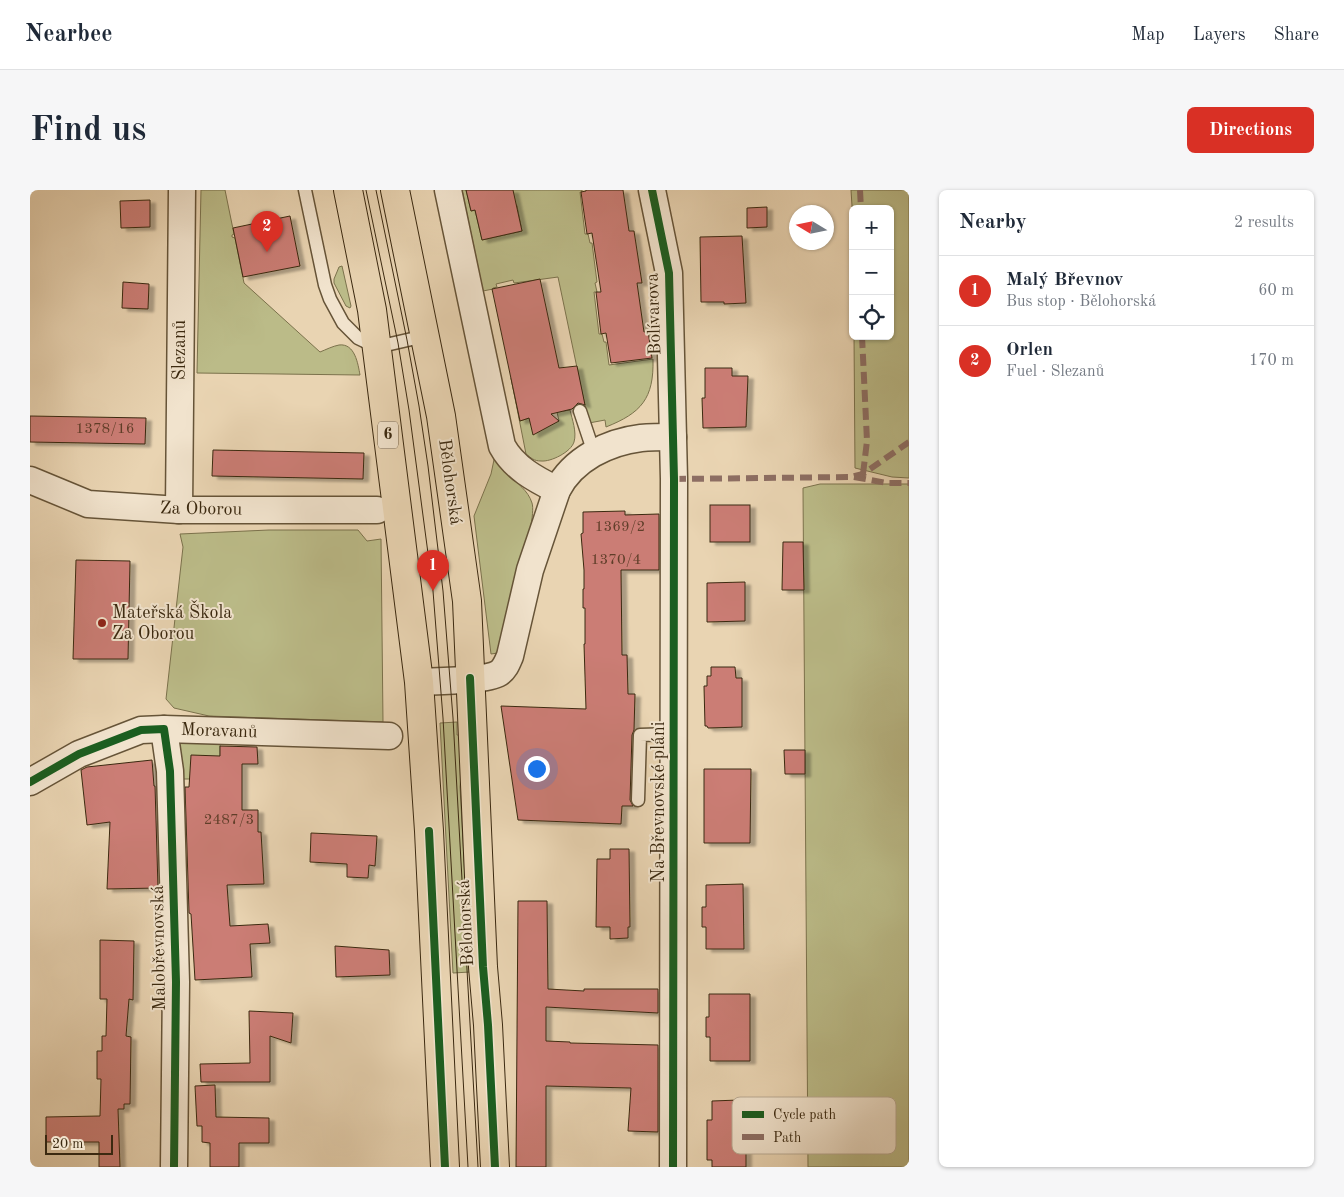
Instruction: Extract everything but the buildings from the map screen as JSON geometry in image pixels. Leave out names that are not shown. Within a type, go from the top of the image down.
[{"type":"main road","name":"Bělohorská","points":[[348,190],[367,282],[377,346],[419,682],[429,831],[445,1167]]},
{"type":"main road","name":"Bělohorská","points":[[394,190],[440,416],[466,601],[483,967],[488,1025],[495,1167]]},
{"type":"street","name":"Slezanů","points":[[179,510],[182,190]]},
{"type":"street","points":[[448,190],[502,446],[508,459],[532,477],[557,490]]},
{"type":"street","name":"Bolívarova","points":[[652,190],[668,273],[673,437]]},
{"type":"street","points":[[419,682],[495,675],[501,672],[507,664],[530,570],[557,490],[570,470],[594,453],[611,445],[641,438],[673,437]]},
{"type":"street","name":"Na Břevnovské pláni","points":[[673,437],[673,1167]]},
{"type":"street","name":"Za Oborou","points":[[30,480],[88,504],[179,510],[377,510]]},
{"type":"street","name":"Moravanů","points":[[30,782],[79,754],[141,730],[164,729],[389,736]]},
{"type":"street","name":"Malobřevnovská","points":[[164,729],[170,771],[176,982],[174,1167]]},
{"type":"lane","points":[[305,190],[325,285],[343,323],[352,333],[377,346],[425,336]]},
{"type":"lane","points":[[580,411],[594,453]]},
{"type":"lane","points":[[638,800],[640,735],[674,734]]},
{"type":"green space","points":[[201,190],[225,190],[234,234],[232,237],[235,238],[244,283],[320,352],[339,345],[349,347],[355,355],[360,375],[197,373]]},
{"type":"green space","points":[[462,190],[466,190],[471,211],[475,210],[482,240],[522,231],[517,206],[508,190],[582,190],[580,192],[585,234],[588,234],[590,243],[592,243],[597,282],[595,283],[597,292],[594,292],[599,334],[602,334],[604,342],[606,342],[609,365],[653,359],[651,385],[643,403],[637,410],[606,427],[605,420],[589,423],[573,409],[585,406],[558,277],[514,283],[513,280],[496,284],[497,287],[483,291]]},
{"type":"green space","points":[[851,190],[909,190],[909,478],[892,477],[855,468],[854,340],[894,340],[894,205],[852,205]]},
{"type":"green space","points":[[342,266],[350,308],[346,306],[334,283],[339,267]]},
{"type":"green space","points":[[511,378],[520,421],[529,418],[559,421],[557,412],[570,410],[575,438],[572,446],[565,453],[545,461],[534,460],[526,454]]},
{"type":"green space","points":[[495,455],[509,474],[528,494],[532,503],[533,514],[525,552],[498,653],[491,654],[474,516],[491,474]]},
{"type":"green space","points":[[820,484],[909,484],[909,1167],[808,1167],[808,1154],[896,1154],[896,1097],[807,1097],[803,488]]},
{"type":"green space","points":[[269,530],[358,530],[367,541],[381,539],[383,722],[209,716],[174,708],[166,699],[183,547],[180,534]]},
{"type":"green space","points":[[457,722],[457,735],[462,735],[463,751],[460,787],[470,972],[453,973],[440,723]]},
{"type":"green space","points":[[220,737],[220,779],[175,779],[177,742]]},
{"type":"tram line","points":[[366,190],[398,343],[409,410],[433,591],[443,718],[468,1167]]},
{"type":"tram line","points":[[376,190],[419,406],[443,591],[453,718],[478,1167]]},
{"type":"marked path","points":[[860,190],[861,205]]},
{"type":"marked path","points":[[862,340],[867,441],[863,474]]},
{"type":"marked path","points":[[674,479],[851,477],[863,474],[909,442]]},
{"type":"marked path","points":[[854,477],[887,483],[909,483]]},
{"type":"cycle path","points":[[652,190],[669,273],[674,479],[673,1167]]},
{"type":"cycle path","points":[[470,678],[483,967],[488,1025],[495,1167]]},
{"type":"cycle path","points":[[30,782],[79,754],[141,730],[164,729],[170,771],[176,982],[174,1167]]},
{"type":"cycle path","points":[[429,831],[445,1167]]},
{"type":"place","name":"Orlen","points":[[267,252]]},
{"type":"place","name":"Malý Břevnov","points":[[433,591]]},
{"type":"place","name":"Mateřská Škola Za Oborou","points":[[102,623]]}]
